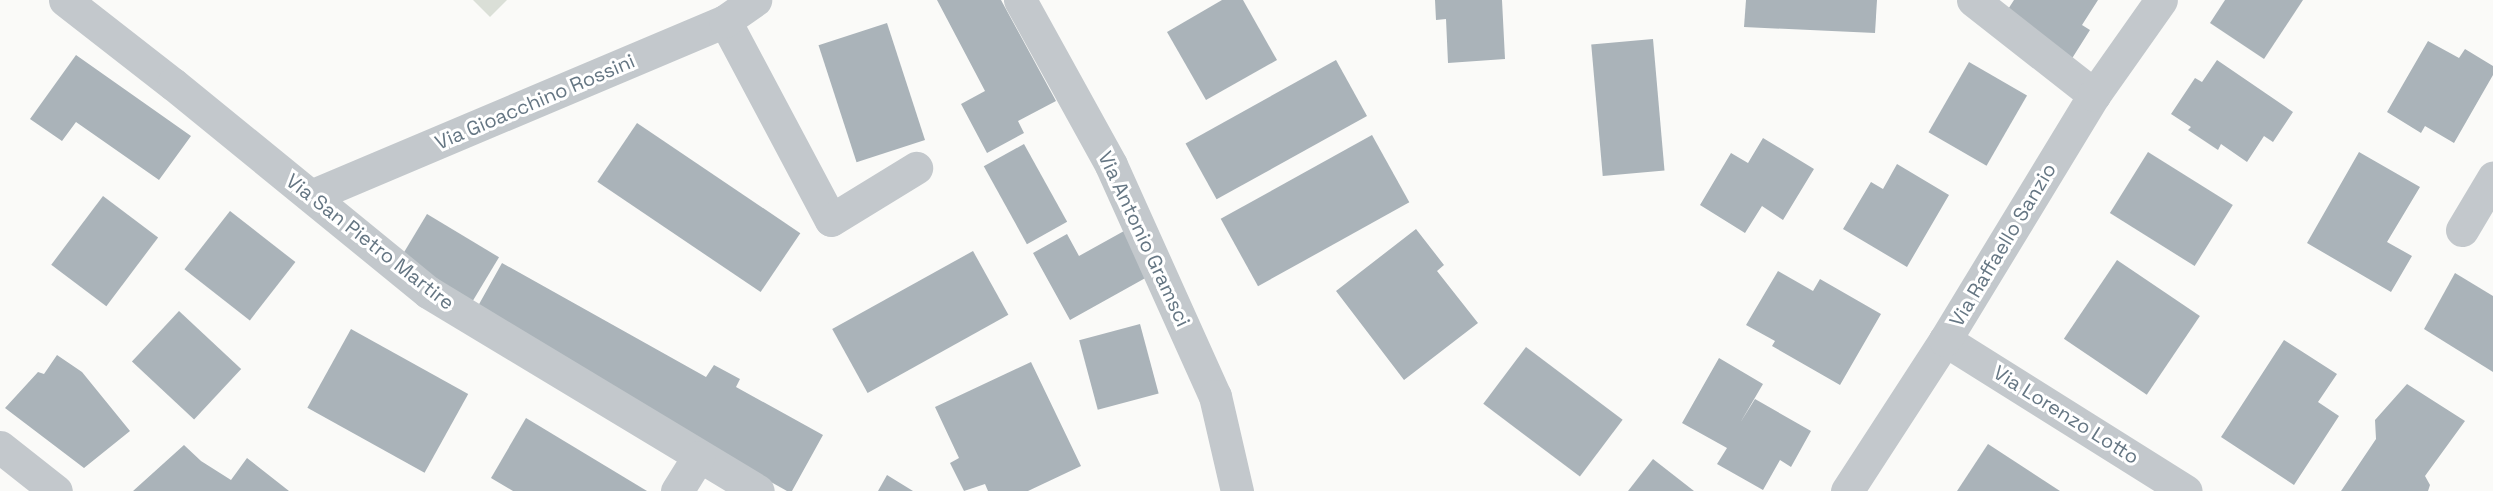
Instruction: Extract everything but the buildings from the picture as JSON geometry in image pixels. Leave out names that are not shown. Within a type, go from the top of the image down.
[{"type":"street","name":"Via San Pietro Martire","points":[[65,0],[428,292],[698,457],[758,491]]},
{"type":"street","name":"Via Gioacchino Rossini","points":[[311,196],[725,21],[755,0]]},
{"type":"street","name":"Via Antonio Gramsci","points":[[1020,0],[1111,165],[1215,396],[1237,491]]},
{"type":"street","points":[[1973,0],[2094,95]]},
{"type":"street","name":"Via Raffaello Sanzio","points":[[1847,491],[1945,340],[2094,95],[2162,0]]},
{"type":"street","points":[[725,21],[831,220],[916,168]]},
{"type":"street","points":[[2462,230],[2493,178]]},
{"type":"street","name":"Via Lorenzo Lotto","points":[[1945,340],[2186,491]]},
{"type":"street","points":[[0,447],[56,491]]},
{"type":"street","points":[[677,491],[698,457]]},
{"type":"shaded area","points":[[473,0],[507,0],[490,17]]}]
